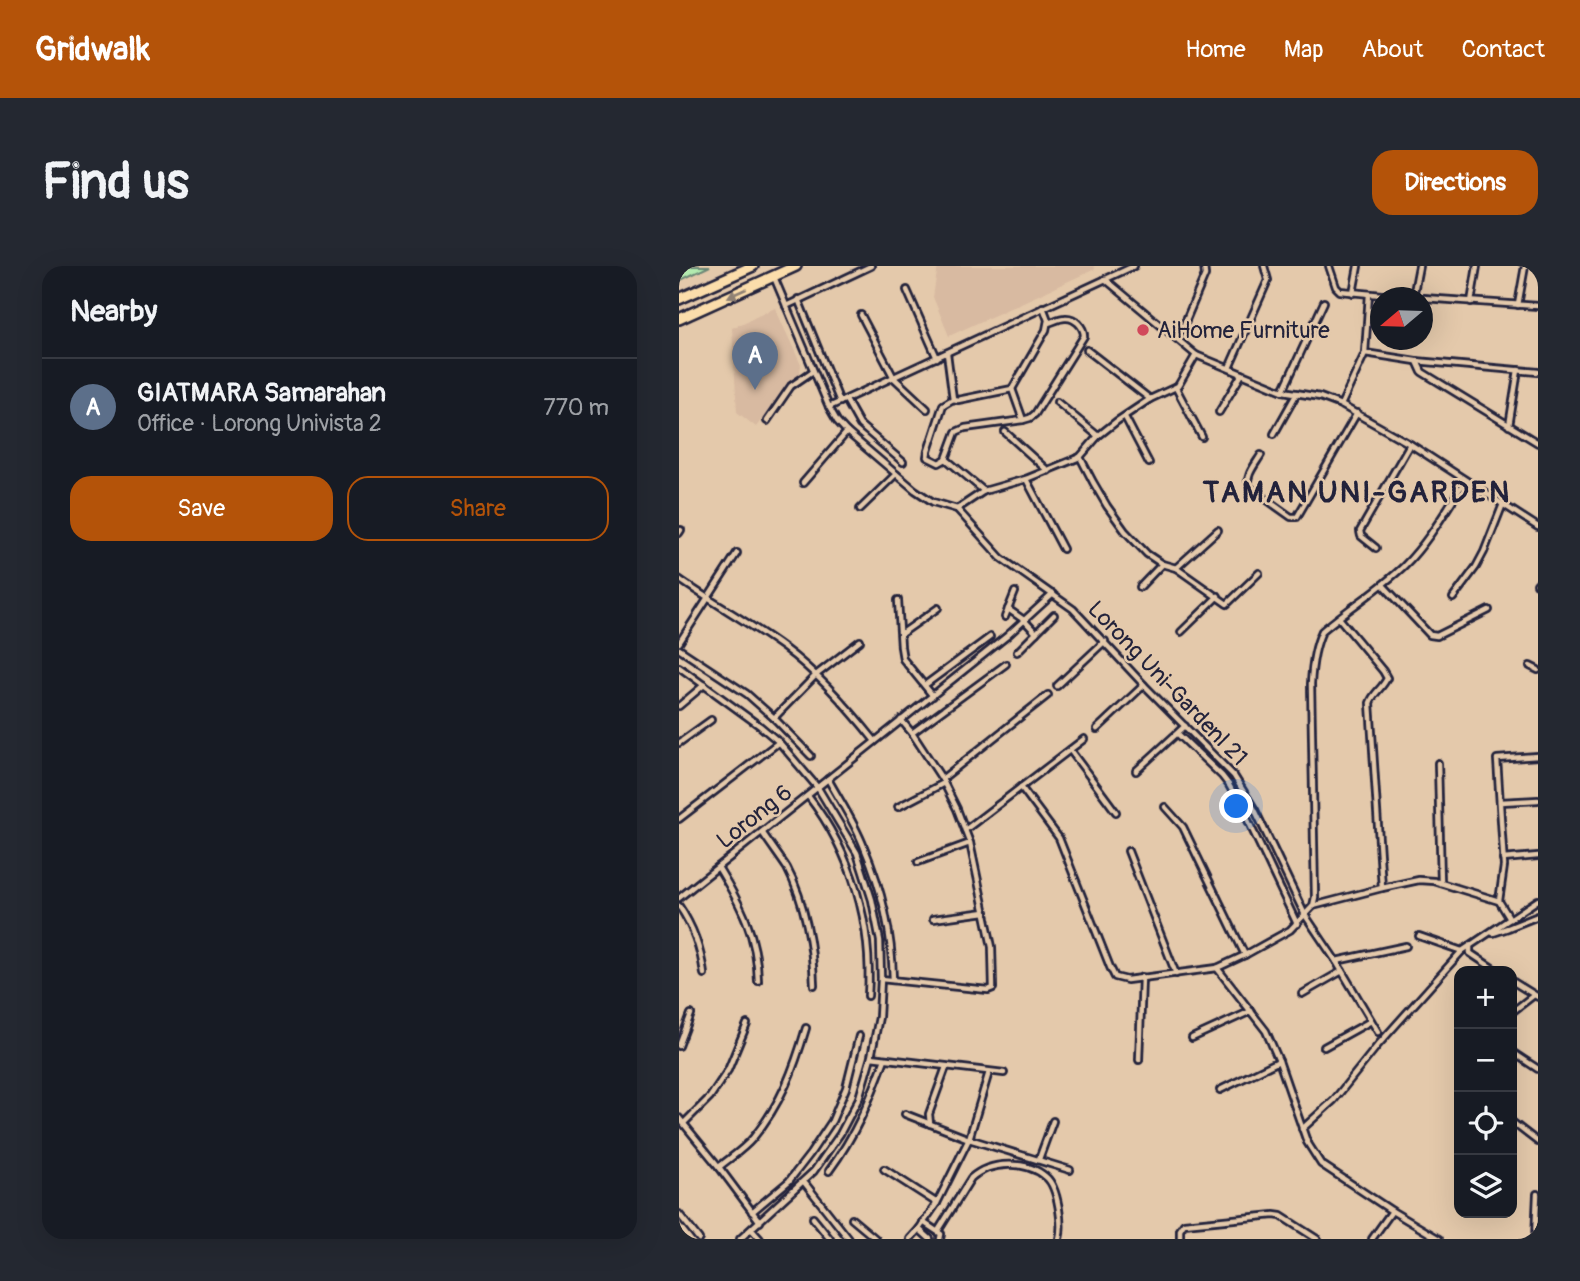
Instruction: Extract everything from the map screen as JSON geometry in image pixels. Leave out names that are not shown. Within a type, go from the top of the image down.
[{"type":"highway","points":[[679,299],[753,266]]},
{"type":"highway","points":[[679,319],[796,266]]},
{"type":"street","points":[[786,306],[871,266]]},
{"type":"street","points":[[829,407],[1134,266]]},
{"type":"street","points":[[1177,337],[1205,275],[1204,266]]},
{"type":"street","points":[[1229,368],[1268,280],[1264,266]]},
{"type":"street","points":[[1329,266],[1336,287],[1341,291],[1369,294],[1365,354],[1341,405]]},
{"type":"street","points":[[1353,293],[1358,266]]},
{"type":"street","points":[[1415,287],[1419,266]]},
{"type":"street","points":[[1471,302],[1477,266]]},
{"type":"street","points":[[1518,305],[1525,266]]},
{"type":"street","points":[[774,277],[837,421],[915,490],[933,502],[957,509],[984,491],[1026,480],[1080,457],[1098,436],[1150,399],[1181,383],[1196,355]]},
{"type":"street","points":[[1105,279],[1196,355],[1283,391],[1320,397],[1357,413],[1538,527]]},
{"type":"street","points":[[907,290],[937,358]]},
{"type":"street","points":[[798,299],[843,401],[860,425],[903,462]]},
{"type":"street","points":[[1433,299],[1538,306]]},
{"type":"street","points":[[1283,391],[1324,302]]},
{"type":"street","points":[[1043,307],[1048,323],[1046,330],[1012,388],[953,399],[943,405],[927,457],[939,463],[946,458],[955,432],[965,428],[1023,420],[1035,414],[1085,331],[1073,318],[1066,317],[1048,323]]},
{"type":"street","points":[[861,315],[894,378],[927,409]]},
{"type":"street","points":[[1087,350],[1150,399]]},
{"type":"street","points":[[947,353],[953,399]]},
{"type":"street","points":[[1365,354],[1538,372]]},
{"type":"street","points":[[1416,360],[1422,372],[1538,443]]},
{"type":"street","points":[[1509,426],[1518,370]]},
{"type":"street","points":[[767,421],[791,386],[813,371]]},
{"type":"street","points":[[1219,412],[1242,374]]},
{"type":"street","points":[[1175,387],[1202,437]]},
{"type":"street","points":[[1012,388],[1023,420]]},
{"type":"street","points":[[1274,434],[1297,393]]},
{"type":"street","points":[[1057,401],[1098,436]]},
{"type":"street","points":[[1261,455],[1248,477],[1249,487],[1291,517],[1297,516],[1357,413]]},
{"type":"street","points":[[1125,417],[1149,463]]},
{"type":"street","points":[[803,483],[847,432]]},
{"type":"street","points":[[1005,432],[1048,471]]},
{"type":"street","points":[[1377,548],[1361,536],[1360,531],[1410,444]]},
{"type":"street","points":[[1080,457],[1107,506],[1125,531],[1147,554],[1162,564],[1176,568],[1227,604],[1259,573]]},
{"type":"street","points":[[946,458],[984,491]]},
{"type":"street","points":[[860,509],[896,474]]},
{"type":"street","points":[[1026,480],[1063,550]]},
{"type":"street","points":[[1021,787],[1059,838],[1115,977],[1126,980],[1217,968],[1290,930],[1313,906],[1315,897],[1311,684],[1318,638],[1322,631],[1383,585],[1412,558],[1433,532],[1465,481]]},
{"type":"street","points":[[1453,598],[1480,559],[1503,504]]},
{"type":"street","name":"Lorong Uni-Gardenl 21","points":[[957,509],[1001,558],[1073,609],[1234,776],[1255,810],[1305,915],[1378,1032]]},
{"type":"street","points":[[1176,568],[1218,530]]},
{"type":"street","points":[[679,643],[737,553]]},
{"type":"street","points":[[1140,587],[1162,564]]},
{"type":"street","points":[[679,579],[784,648],[845,704],[875,741]]},
{"type":"street","points":[[1383,585],[1430,635],[1437,636],[1489,610]]},
{"type":"street","points":[[1005,617],[1015,592]]},
{"type":"street","name":"Lorong 6","points":[[679,898],[933,696],[1053,594]]},
{"type":"street","points":[[1181,632],[1218,596]]},
{"type":"street","points":[[898,600],[903,659],[933,696]]},
{"type":"street","points":[[901,634],[938,608]]},
{"type":"street","points":[[1008,609],[1036,633]]},
{"type":"street","points":[[1017,652],[1055,615]]},
{"type":"street","points":[[1339,618],[1387,678],[1370,703],[1382,888]]},
{"type":"street","points":[[925,685],[990,637]]},
{"type":"street","points":[[774,718],[816,676],[860,641]]},
{"type":"street","points":[[1057,686],[1105,641]]},
{"type":"street","points":[[679,649],[747,694],[811,756]]},
{"type":"street","points":[[912,733],[1006,664]]},
{"type":"street","points":[[1530,666],[1538,670]]},
{"type":"street","points":[[679,667],[779,742],[818,788],[857,853],[872,900],[880,941],[879,1017],[859,1098],[840,1135],[814,1171],[740,1239]]},
{"type":"street","points":[[679,706],[704,685]]},
{"type":"street","points":[[1097,729],[1144,685]]},
{"type":"street","points":[[898,807],[943,781],[1048,695]]},
{"type":"street","points":[[679,743],[712,720]]},
{"type":"street","points":[[881,979],[988,990],[993,988],[992,947],[970,843],[943,781],[901,720]]},
{"type":"street","points":[[1136,771],[1185,726]]},
{"type":"street","points":[[1178,734],[1229,785],[1297,924]]},
{"type":"street","points":[[965,830],[1084,740]]},
{"type":"street","points":[[679,820],[779,742]]},
{"type":"street","points":[[1070,750],[1116,813]]},
{"type":"street","points":[[1510,919],[1499,901],[1503,859],[1497,759],[1538,756]]},
{"type":"street","points":[[1438,763],[1441,883]]},
{"type":"street","points":[[828,779],[863,845],[880,892],[890,936],[894,980]]},
{"type":"street","points":[[808,796],[823,814],[839,845],[859,897],[868,940],[868,996]]},
{"type":"street","points":[[1500,802],[1538,800]]},
{"type":"street","points":[[1165,807],[1183,827],[1245,955]]},
{"type":"street","points":[[1245,814],[1255,810]]},
{"type":"street","points":[[762,832],[787,870],[801,905],[812,947],[814,985]]},
{"type":"street","points":[[918,862],[970,843]]},
{"type":"street","points":[[1128,850],[1176,974]]},
{"type":"street","points":[[1503,859],[1538,856]]},
{"type":"street","points":[[718,867],[739,901],[750,930],[758,981]]},
{"type":"street","points":[[1313,906],[1419,880],[1434,881],[1499,901]]},
{"type":"street","points":[[1302,1129],[1334,1100],[1378,1045],[1462,951],[1538,900]]},
{"type":"street","points":[[679,906],[697,937],[704,974]]},
{"type":"street","points":[[933,919],[985,912]]},
{"type":"street","points":[[1487,934],[1509,929],[1538,916]]},
{"type":"street","points":[[1419,936],[1462,951]]},
{"type":"street","points":[[1336,961],[1406,946]]},
{"type":"street","points":[[1470,946],[1470,953],[1490,966]]},
{"type":"street","points":[[1217,968],[1266,1031],[1307,1142],[1321,1164],[1439,1239]]},
{"type":"street","points":[[1302,993],[1342,971]]},
{"type":"street","points":[[1139,1060],[1142,977]]},
{"type":"street","points":[[1517,984],[1536,996],[1517,1009]]},
{"type":"street","points":[[1192,1038],[1251,1012]]},
{"type":"street","points":[[679,1046],[691,1014]]},
{"type":"street","points":[[1324,1048],[1371,1021]]},
{"type":"street","points":[[684,1123],[710,1097],[728,1070],[747,1024]]},
{"type":"street","points":[[719,1167],[751,1140],[778,1104],[796,1063],[806,1028]]},
{"type":"street","points":[[752,1212],[789,1181],[832,1121],[846,1088],[859,1036]]},
{"type":"street","points":[[1517,1055],[1538,1069]]},
{"type":"street","points":[[871,1058],[1004,1073]]},
{"type":"street","points":[[829,1171],[847,1147],[869,1103],[885,1059]]},
{"type":"street","points":[[1220,1090],[1279,1061]]},
{"type":"street","points":[[930,1124],[929,1114],[946,1067]]},
{"type":"street","points":[[910,1239],[937,1203],[969,1139],[989,1072]]},
{"type":"street","points":[[905,1114],[969,1139],[1070,1170]]},
{"type":"street","points":[[679,1118],[759,1222]]},
{"type":"street","points":[[1039,1159],[1053,1121]]},
{"type":"street","points":[[1517,1126],[1538,1142]]},
{"type":"street","points":[[938,1231],[971,1178],[994,1166],[1010,1164],[1030,1169],[1045,1176],[1052,1183],[1058,1203],[1059,1239]]},
{"type":"street","points":[[884,1169],[937,1203]]},
{"type":"street","points":[[804,1182],[849,1239]]},
{"type":"street","points":[[1535,1239],[1537,1194]]},
{"type":"street","points":[[1372,1239],[1392,1211]]},
{"type":"street","points":[[679,1214],[699,1239]]},
{"type":"street","points":[[1180,1239],[1180,1230],[1184,1224],[1274,1215],[1281,1216],[1317,1239]]},
{"type":"street","points":[[813,1218],[830,1239]]},
{"type":"street","points":[[852,1219],[876,1239]]},
{"type":"street","points":[[923,1222],[938,1231],[940,1239]]},
{"type":"street","points":[[919,1229],[930,1239]]},
{"type":"street","points":[[752,1230],[760,1239]]},
{"type":"shaded area","points":[[938,266],[1094,266],[1095,269],[949,336],[933,297]]},
{"type":"shaded area","points":[[775,308],[801,365],[799,380],[789,383],[756,427],[737,412],[732,328]]},
{"type":"green space","points":[[679,266],[710,266],[679,281]]},
{"type":"place","name":"AiHome Furniture","points":[[1143,330]]},
{"type":"place","name":"GIATMARA Samarahan","points":[[755,390]]},
{"type":"district","name":"TAMAN UNI-GARDEN","points":[[1357,492]]}]
